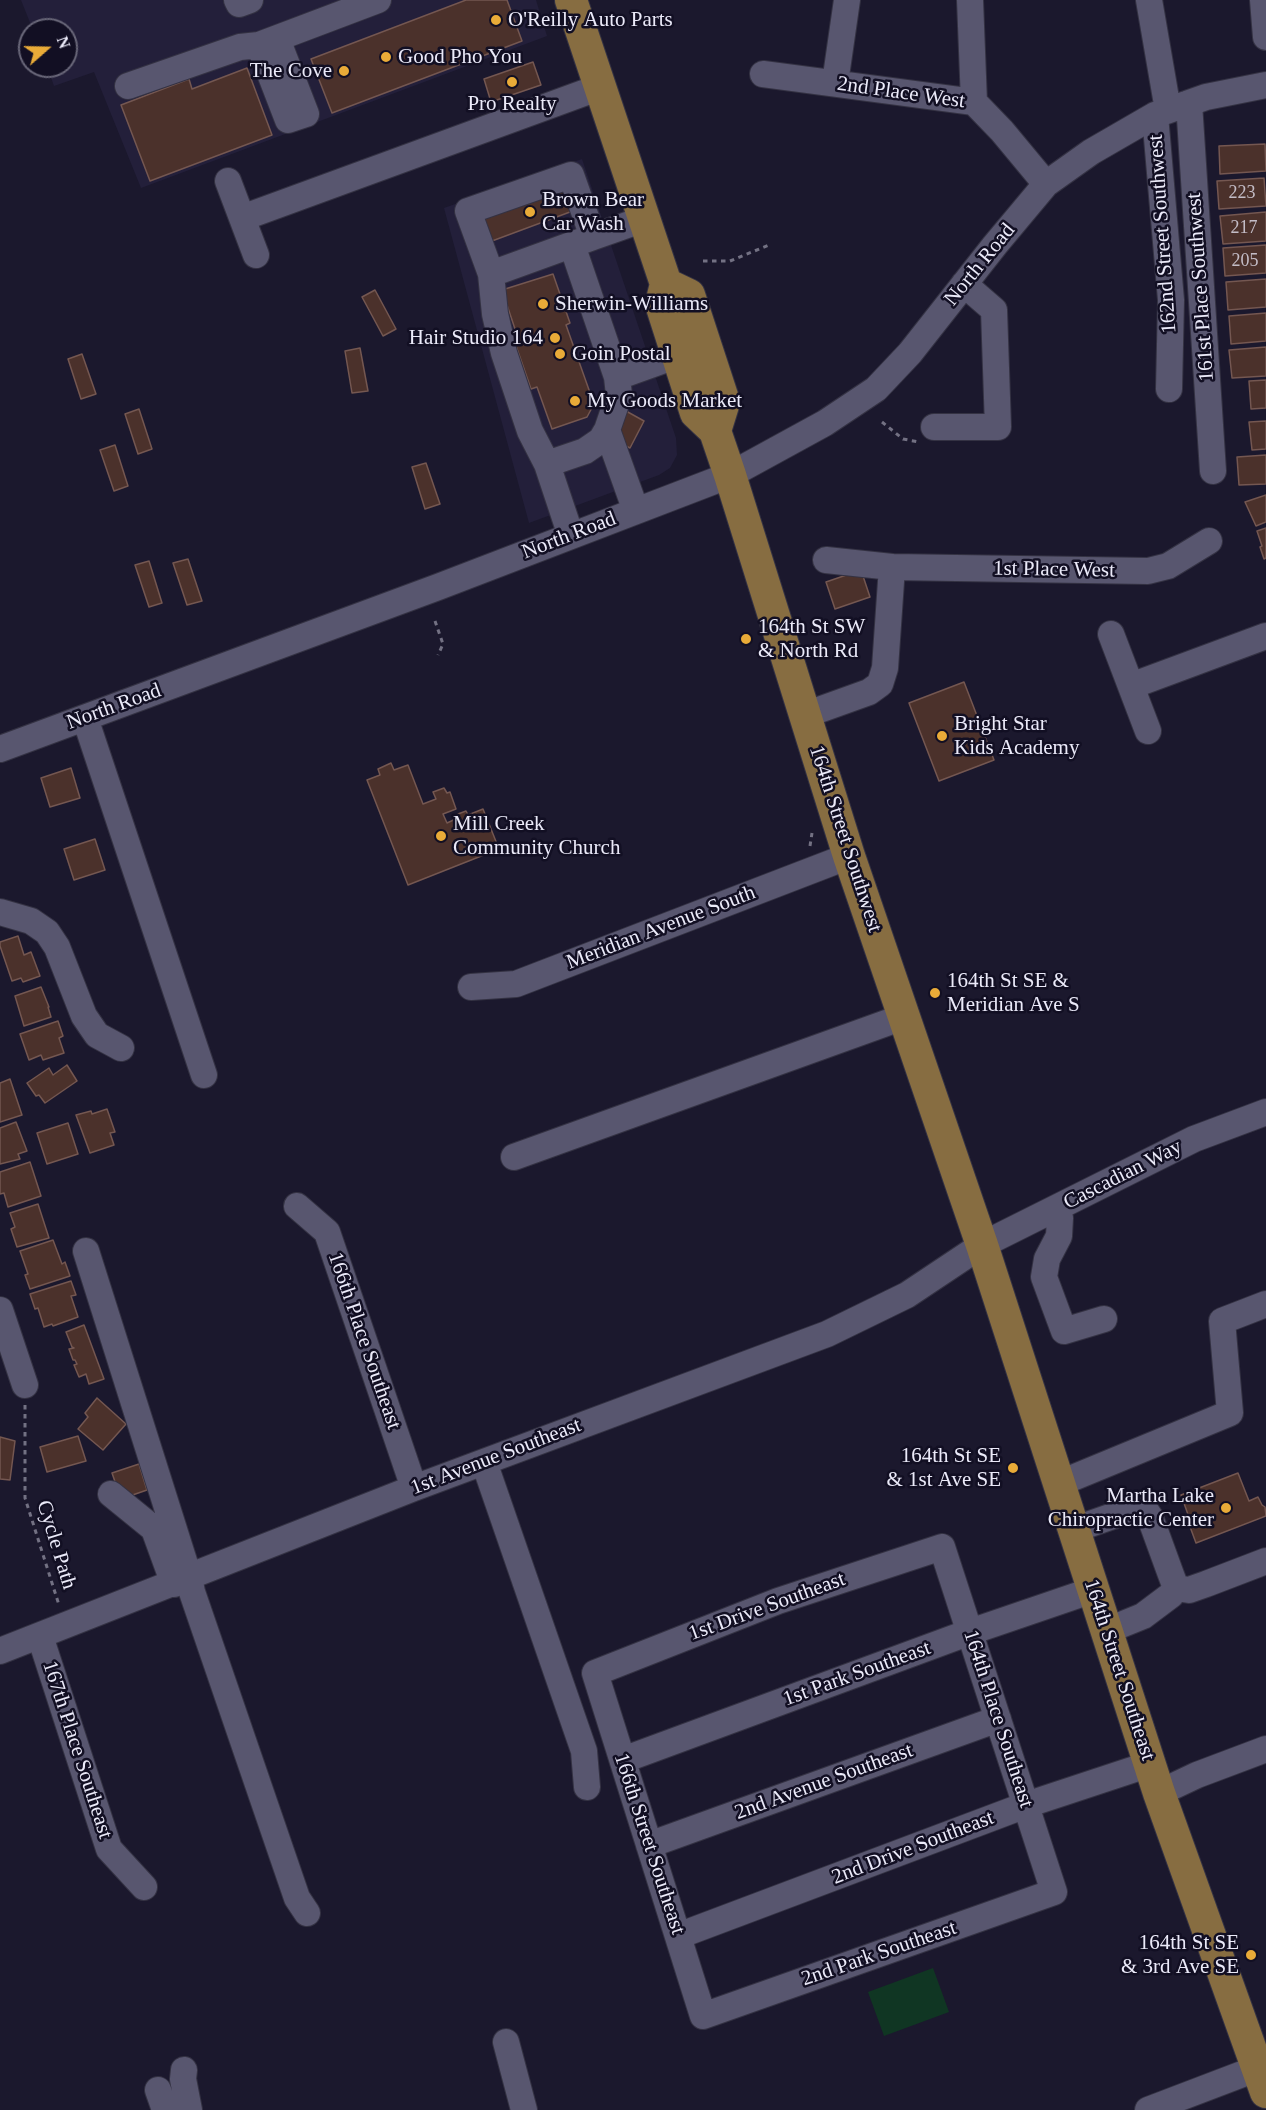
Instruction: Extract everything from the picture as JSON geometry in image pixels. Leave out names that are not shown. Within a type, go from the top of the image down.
[{"type":"main road","name":"164th Street Southwest","points":[[571,0],[666,284],[661,304],[696,413],[715,431],[730,474],[849,856],[982,1245]]},
{"type":"main road","points":[[666,284],[689,295],[693,305],[724,402],[715,431]]},
{"type":"main road","name":"164th Street Southeast","points":[[982,1245],[1159,1793],[1263,2075]]},
{"type":"street","points":[[237,0],[239,4],[250,0]]},
{"type":"street","points":[[128,86],[240,47],[268,42],[378,0]]},
{"type":"street","points":[[835,83],[847,0]]},
{"type":"street","points":[[970,0],[974,102]]},
{"type":"street","points":[[1149,0],[1170,109]]},
{"type":"street","points":[[1263,0],[1266,37]]},
{"type":"street","name":"2nd Place West","points":[[763,74],[974,102],[1002,130],[1046,184]]},
{"type":"street","points":[[1046,184],[1091,152],[1170,109],[1206,97],[1266,85]]},
{"type":"street","points":[[242,218],[600,87]]},
{"type":"street","name":"162nd Street Southwest","points":[[1169,389],[1170,109]]},
{"type":"street","name":"161st Place Southwest","points":[[1170,109],[1213,471]]},
{"type":"street","points":[[547,464],[585,451],[601,440],[607,430],[619,395],[617,377],[583,241],[571,175],[468,211],[491,274],[495,314],[504,353],[530,431],[547,464],[572,536]]},
{"type":"street","points":[[228,181],[256,255]]},
{"type":"street","name":"North Road","points":[[0,749],[572,536],[730,474],[825,423],[876,388],[910,353],[1046,184]]},
{"type":"street","points":[[491,274],[644,219]]},
{"type":"street","points":[[930,434],[998,427],[994,310],[964,284]]},
{"type":"street","points":[[617,377],[678,355]]},
{"type":"street","points":[[607,430],[636,511]]},
{"type":"street","name":"1st Place West","points":[[826,560],[892,567],[1148,571],[1168,566],[1209,541]]},
{"type":"street","points":[[805,715],[869,692],[880,684],[885,668],[892,567]]},
{"type":"street","points":[[1111,634],[1148,731]]},
{"type":"street","points":[[1131,686],[1266,636]]},
{"type":"street","points":[[85,718],[204,1075]]},
{"type":"street","name":"Meridian Avenue South","points":[[471,987],[516,984],[849,856]]},
{"type":"street","points":[[0,912],[31,921],[47,932],[57,947],[84,1016],[97,1035],[121,1048]]},
{"type":"street","points":[[514,1157],[903,1017]]},
{"type":"street","name":"Cascadian Way","points":[[982,1245],[1194,1139],[1266,1112]]},
{"type":"street","name":"166th Place Southeast","points":[[297,1206],[327,1232],[414,1488]]},
{"type":"street","points":[[1056,1208],[1060,1218],[1059,1236],[1047,1259],[1044,1277],[1064,1331],[1104,1319]]},
{"type":"street","name":"1st Avenue Southeast","points":[[0,1652],[414,1488],[827,1334],[907,1295],[982,1245]]},
{"type":"street","points":[[86,1251],[182,1581]]},
{"type":"street","points":[[1058,1484],[1230,1413],[1222,1321],[1266,1304]]},
{"type":"street","points":[[0,1310],[25,1385]]},
{"type":"street","points":[[484,1462],[584,1751],[587,1787]]},
{"type":"street","points":[[111,1494],[154,1529],[182,1581],[192,1592],[265,1809],[297,1898],[307,1912]]},
{"type":"street","points":[[1073,1530],[1110,1517],[1137,1510],[1146,1511],[1176,1588]]},
{"type":"street","name":"164th Place Southeast","points":[[942,1547],[1054,1892]]},
{"type":"street","name":"1st Drive Southeast","points":[[595,1673],[778,1601],[942,1547]]},
{"type":"street","points":[[1176,1588],[1189,1590],[1266,1561]]},
{"type":"street","points":[[1106,1631],[1143,1616],[1171,1596],[1176,1588]]},
{"type":"street","name":"1st Park Southeast","points":[[622,1760],[970,1632],[1093,1590]]},
{"type":"street","name":"167th Place Southeast","points":[[40,1636],[109,1849],[144,1887]]},
{"type":"street","name":"166th Street Southeast","points":[[595,1673],[703,2016]]},
{"type":"street","name":"2nd Avenue Southeast","points":[[649,1845],[998,1719]]},
{"type":"street","points":[[1159,1793],[1197,1774],[1266,1749]]},
{"type":"street","name":"2nd Drive Southeast","points":[[678,1936],[1026,1805],[1150,1764]]},
{"type":"street","name":"2nd Park Southeast","points":[[703,2016],[1054,1892]]},
{"type":"street","points":[[506,2042],[524,2110]]},
{"type":"street","points":[[184,2070],[183,2079],[189,2110]]},
{"type":"street","points":[[1148,2110],[1263,2075]]},
{"type":"path","points":[[703,261],[730,261],[769,245]]},
{"type":"path","points":[[882,422],[903,439],[930,434]]},
{"type":"path","points":[[435,621],[443,644],[438,655]]},
{"type":"path","points":[[810,846],[813,833]]},
{"type":"path","name":"Cycle Path","points":[[25,1385],[25,1498],[59,1605]]},
{"type":"shaded area","points":[[21,0],[536,0],[547,36],[141,188],[94,72],[78,78],[78,18],[28,18]]},
{"type":"shaded area","points":[[51,78],[77,78],[54,86]]},
{"type":"shaded area","points":[[582,159],[676,438],[677,455],[670,468],[659,475],[529,523],[444,208]]},
{"type":"green space","points":[[933,1968],[949,2012],[884,2036],[868,1992]]},
{"type":"building","points":[[466,0],[507,0],[522,41],[332,113],[311,59]]},
{"type":"building","name":"Pro Realty","points":[[533,62],[541,85],[491,102],[484,79]]},
{"type":"building","points":[[247,68],[272,135],[150,181],[121,105],[189,79],[192,89]]},
{"type":"building","points":[[1265,144],[1266,171],[1220,174],[1219,146]]},
{"type":"building","points":[[1264,178],[1266,206],[1219,209],[1217,181]]},
{"type":"building","name":"Brown Bear Car Wash","points":[[568,183],[578,209],[492,241],[483,215]]},
{"type":"building","points":[[1266,212],[1266,241],[1223,244],[1220,216]]},
{"type":"building","points":[[1266,245],[1266,273],[1225,276],[1223,248]]},
{"type":"building","points":[[553,274],[570,323],[566,325],[594,404],[587,417],[552,429],[537,387],[531,389],[514,340],[518,338],[502,290]]},
{"type":"building","points":[[1266,279],[1266,307],[1228,310],[1226,282]]},
{"type":"building","points":[[375,290],[396,329],[383,336],[362,297]]},
{"type":"building","points":[[1266,313],[1266,341],[1231,344],[1229,316]]},
{"type":"building","points":[[1266,347],[1266,376],[1232,378],[1229,350]]},
{"type":"building","points":[[360,348],[368,391],[352,393],[345,351]]},
{"type":"building","points":[[82,354],[96,394],[81,399],[68,359]]},
{"type":"building","points":[[1266,380],[1266,408],[1251,409],[1249,381]]},
{"type":"building","points":[[139,409],[152,449],[138,454],[125,414]]},
{"type":"building","points":[[626,411],[644,421],[630,448],[612,439]]},
{"type":"building","points":[[1266,421],[1266,449],[1252,450],[1249,422]]},
{"type":"building","points":[[115,445],[128,486],[114,491],[100,450]]},
{"type":"building","points":[[1266,455],[1266,484],[1239,485],[1237,457]]},
{"type":"building","points":[[426,463],[440,504],[425,509],[412,467]]},
{"type":"building","points":[[1266,495],[1266,522],[1256,526],[1245,502]]},
{"type":"building","points":[[1266,528],[1266,558],[1264,559],[1257,531]]},
{"type":"building","points":[[188,559],[202,601],[187,605],[173,563]]},
{"type":"building","points":[[149,561],[162,603],[149,607],[135,565]]},
{"type":"building","points":[[861,570],[870,597],[835,609],[826,582]]},
{"type":"building","points":[[964,682],[994,760],[939,781],[909,703]]},
{"type":"building","name":"Mill Creek Community Church","points":[[391,763],[394,770],[408,765],[423,804],[436,799],[433,792],[444,788],[447,793],[450,792],[456,809],[443,814],[447,823],[460,817],[458,814],[466,811],[468,815],[483,809],[499,849],[408,885],[367,780],[380,775],[378,769]]},
{"type":"building","points":[[71,768],[80,798],[50,807],[41,778]]},
{"type":"building","points":[[95,839],[105,870],[74,880],[64,849]]},
{"type":"building","points":[[18,936],[24,955],[31,952],[40,976],[23,982],[21,978],[12,981],[0,946],[0,942]]},
{"type":"building","points":[[41,987],[51,1017],[24,1026],[15,996]]},
{"type":"building","points":[[58,1021],[63,1036],[59,1038],[64,1053],[43,1060],[41,1055],[29,1060],[20,1034]]},
{"type":"building","points":[[67,1065],[77,1081],[45,1103],[39,1095],[36,1096],[27,1083],[49,1068],[53,1075]]},
{"type":"building","points":[[10,1079],[22,1115],[0,1122],[0,1083]]},
{"type":"building","points":[[107,1109],[115,1132],[110,1133],[114,1145],[90,1153],[76,1115],[91,1111],[92,1114]]},
{"type":"building","points":[[16,1122],[27,1151],[18,1154],[20,1159],[0,1164],[0,1128]]},
{"type":"building","points":[[68,1123],[78,1154],[47,1164],[37,1133]]},
{"type":"building","points":[[30,1162],[41,1196],[8,1207],[4,1193],[0,1194],[0,1172]]},
{"type":"building","points":[[38,1204],[49,1238],[17,1247],[11,1229],[15,1227],[10,1213]]},
{"type":"building","points":[[53,1240],[62,1264],[65,1262],[70,1276],[30,1289],[25,1275],[28,1274],[20,1251]]},
{"type":"building","points":[[71,1281],[76,1295],[71,1296],[78,1317],[44,1327],[38,1308],[35,1309],[30,1294]]},
{"type":"building","points":[[84,1325],[104,1379],[89,1384],[86,1374],[79,1377],[74,1365],[77,1364],[69,1349],[74,1348],[66,1332]]},
{"type":"building","points":[[97,1398],[126,1424],[103,1450],[78,1429],[88,1417],[85,1413]]},
{"type":"building","points":[[78,1436],[86,1461],[47,1472],[40,1447]]},
{"type":"building","points":[[0,1437],[15,1441],[10,1480],[0,1479]]},
{"type":"building","points":[[139,1464],[147,1490],[121,1499],[112,1473]]},
{"type":"building","name":"Martha Lake Chiropractic Center","points":[[1238,1473],[1249,1501],[1258,1497],[1265,1507],[1266,1516],[1196,1543],[1181,1495]]},
{"type":"place","name":"O'Reilly Auto Parts","points":[[496,20]]},
{"type":"place","name":"Good Pho You","points":[[386,57]]},
{"type":"place","name":"The Cove","points":[[344,71]]},
{"type":"place","name":"Pro Realty","points":[[512,82]]},
{"type":"place","name":"Brown Bear Car Wash","points":[[530,212]]},
{"type":"place","name":"Sherwin-Williams","points":[[543,304]]},
{"type":"place","name":"Hair Studio 164","points":[[555,338]]},
{"type":"place","name":"Goin Postal","points":[[560,354]]},
{"type":"place","name":"My Goods Market","points":[[575,401]]},
{"type":"place","name":"164th St SW & North Rd","points":[[746,639]]},
{"type":"place","name":"Bright Star Kids Academy","points":[[942,736]]},
{"type":"place","name":"Mill Creek Community Church","points":[[441,836]]},
{"type":"place","name":"164th St SE & Meridian Ave S","points":[[935,993]]},
{"type":"place","name":"164th St SE & 1st Ave SE","points":[[1013,1468]]},
{"type":"place","name":"Martha Lake Chiropractic Center","points":[[1226,1508]]},
{"type":"place","name":"164th St SE & 3rd Ave SE","points":[[1251,1955]]}]
